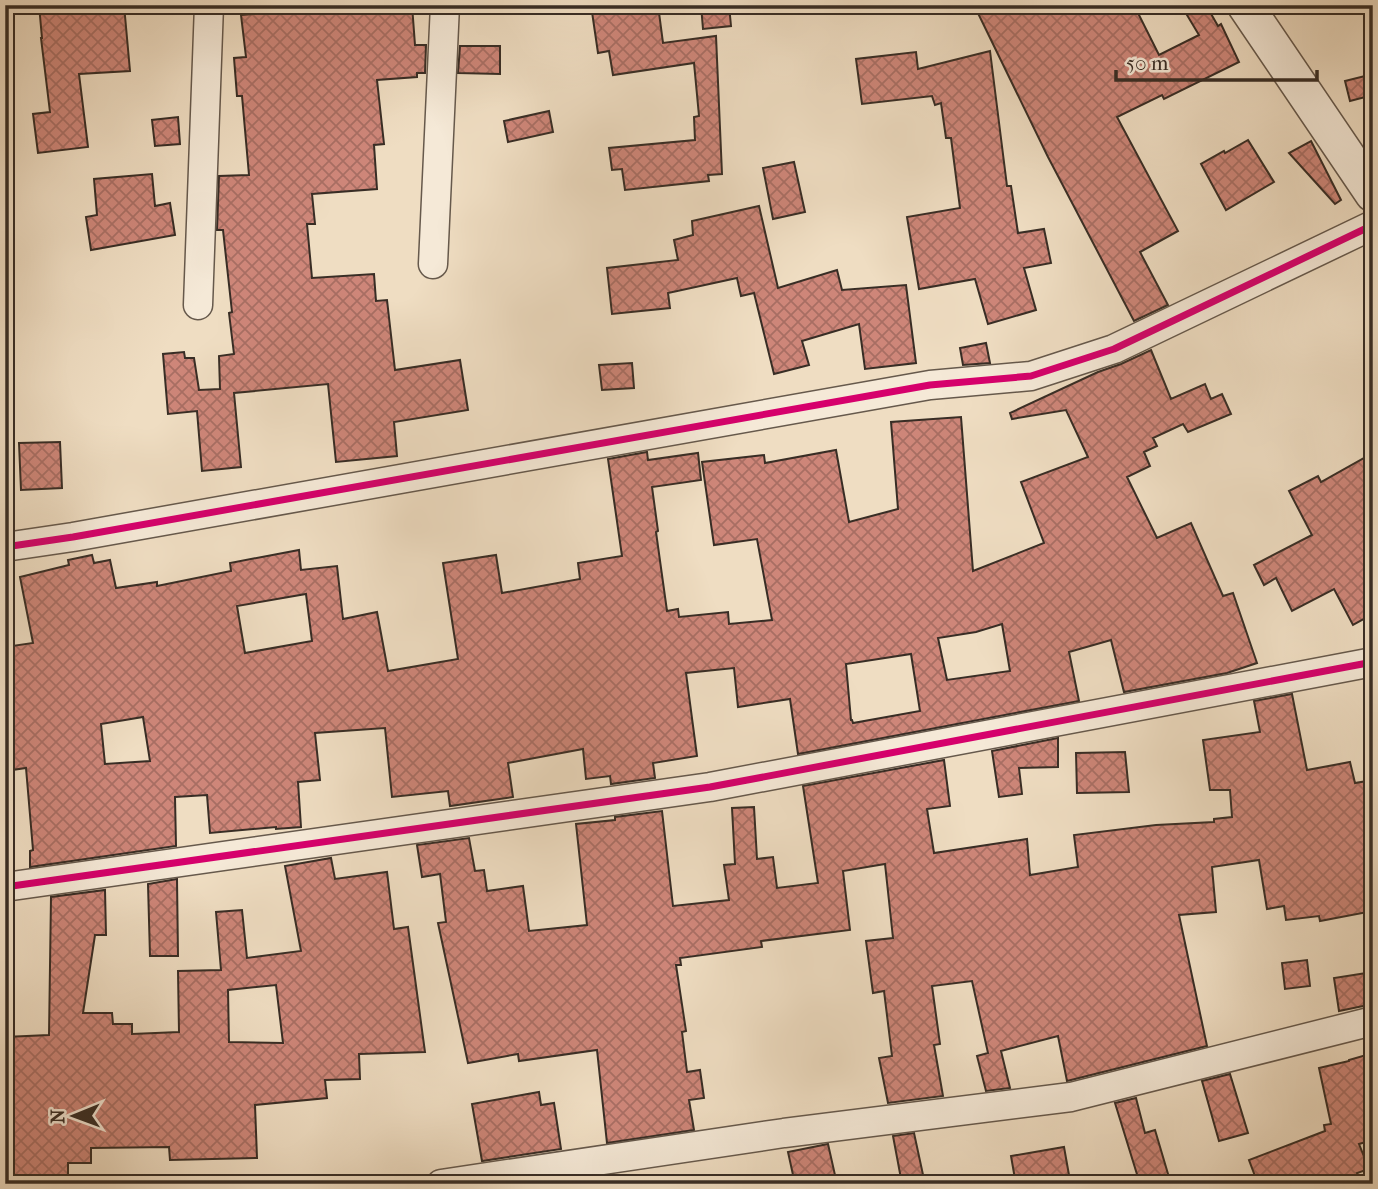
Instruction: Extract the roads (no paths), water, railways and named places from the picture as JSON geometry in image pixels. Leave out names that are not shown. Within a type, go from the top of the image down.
[{"type":"street","points":[[198,305],[209,5]]},
{"type":"street","points":[[433,264],[445,5]]},
{"type":"street","points":[[1245,5],[1373,194]]},
{"type":"street","points":[[5,547],[87,535],[930,385],[1031,376],[1114,349],[1373,225]]},
{"type":"street","points":[[5,887],[13,888],[710,787],[1373,662]]},
{"type":"street","points":[[441,1184],[783,1133],[1071,1097],[1373,1021]]}]
